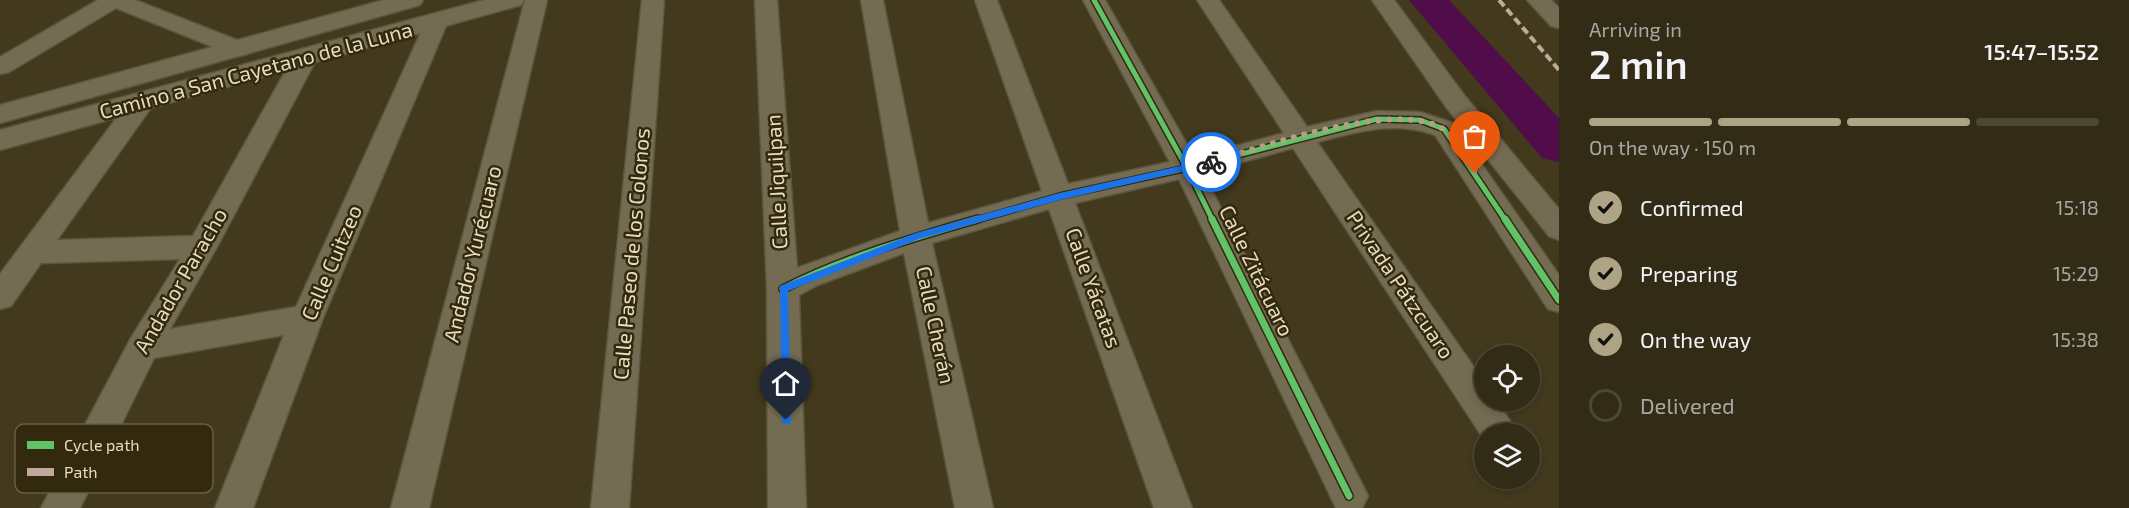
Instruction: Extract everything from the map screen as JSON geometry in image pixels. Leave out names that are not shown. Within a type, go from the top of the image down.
[{"type":"street","points":[[0,67],[115,0],[238,49]]},
{"type":"street","name":"Camino a San Cayetano de la Luna","points":[[0,114],[411,0]]},
{"type":"street","name":"Camino a San Cayetano de la Luna","points":[[0,140],[512,0]]},
{"type":"street","name":"Andador Yurécuaro","points":[[410,508],[536,0]]},
{"type":"street","name":"Calle Paseo de los Colonos","points":[[610,508],[653,0]]},
{"type":"street","name":"Calle Jiquilpan","points":[[766,0],[783,289],[787,508]]},
{"type":"street","name":"Calle Cherán","points":[[872,0],[916,237],[974,508]]},
{"type":"street","name":"Calle Yácatas","points":[[986,0],[1173,508]]},
{"type":"street","name":"Calle Zitácuaro","points":[[1094,0],[1187,168],[1349,496]]},
{"type":"street","name":"Privada Pátzcuaro","points":[[1208,0],[1493,423]]},
{"type":"street","points":[[1383,0],[1455,101],[1559,229]]},
{"type":"street","points":[[1538,0],[1559,21]]},
{"type":"street","name":"Calle Cuitzeo","points":[[234,508],[307,318],[437,21]]},
{"type":"street","name":"Andador Paracho","points":[[103,424],[143,347],[306,56]]},
{"type":"street","points":[[0,297],[142,102]]},
{"type":"street","points":[[783,289],[916,237],[1060,196],[1187,168],[1301,136],[1377,119],[1420,120],[1444,129],[1559,300]]},
{"type":"street","points":[[33,252],[201,247]]},
{"type":"street","points":[[143,347],[307,318]]},
{"type":"street","name":"Andador Paracho","points":[[60,508],[68,493]]},
{"type":"waterway","points":[[1428,0],[1559,147]]},
{"type":"marked path","points":[[1499,0],[1559,70]]},
{"type":"cycle path","points":[[1094,0],[1187,168],[1349,496]]},
{"type":"cycle path","points":[[783,289],[807,277],[916,237],[1060,196],[1187,168],[1377,119],[1420,120],[1444,129],[1559,300]]},
{"type":"way so far","points":[[1211,162],[1301,136],[1377,119],[1398,119],[1420,120],[1444,129],[1475,173]]},
{"type":"route","points":[[786,420],[783,289],[807,277],[916,237],[1060,196],[1211,162]]}]
